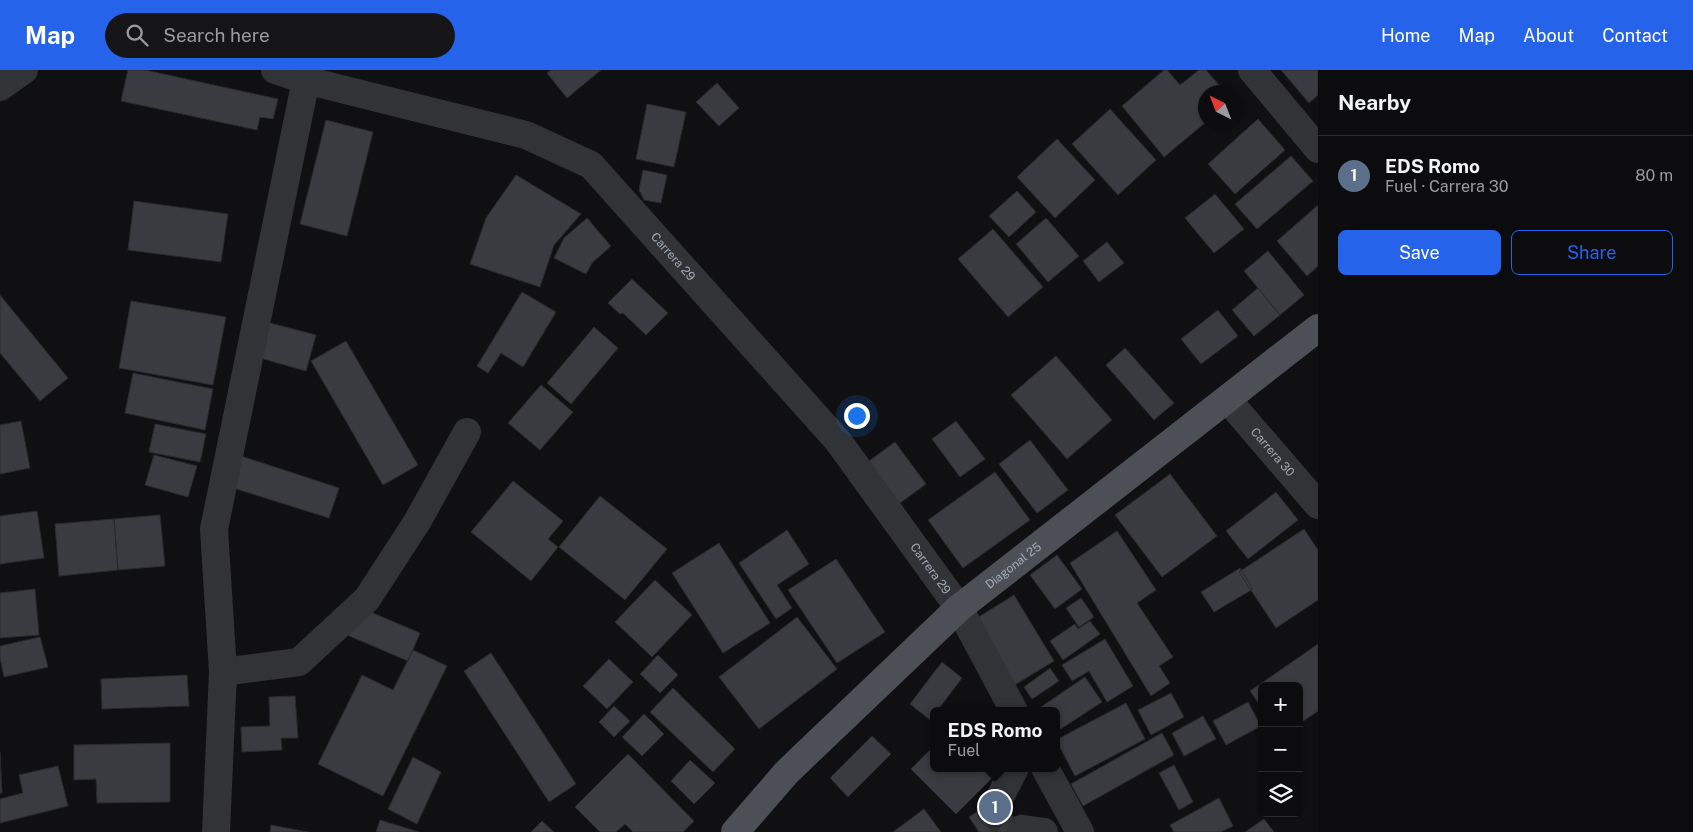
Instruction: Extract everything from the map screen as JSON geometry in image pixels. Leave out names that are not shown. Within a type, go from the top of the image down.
[{"type":"main road","name":"Diagonal 25","points":[[735,832],[787,772],[960,608],[1318,328]]},
{"type":"street","points":[[0,86],[24,70]]},
{"type":"street","name":"Carrera 29","points":[[275,70],[306,75],[526,136],[591,165],[838,441],[960,608]]},
{"type":"street","points":[[1252,70],[1318,149]]},
{"type":"street","points":[[216,832],[223,672],[214,529],[306,75]]},
{"type":"street","name":"Carrera 30","points":[[1227,399],[1318,505]]},
{"type":"street","points":[[223,672],[299,662],[367,600],[417,522],[467,432]]},
{"type":"street","points":[[960,608],[1012,707]]},
{"type":"street","points":[[1000,797],[1013,772]]},
{"type":"street","points":[[1047,772],[1080,832]]},
{"type":"building","points":[[128,70],[145,70],[278,99],[273,119],[260,117],[257,130],[121,101]]},
{"type":"building","points":[[551,70],[601,70],[567,98],[547,73]]},
{"type":"building","points":[[1164,70],[1167,70],[1180,85],[1199,70],[1206,70],[1219,85],[1198,85],[1198,129],[1164,157],[1122,106]]},
{"type":"building","points":[[1281,70],[1318,70],[1318,95],[1309,103]]},
{"type":"building","points":[[717,83],[739,108],[719,126],[696,102]]},
{"type":"building","points":[[647,104],[686,112],[674,167],[636,159]]},
{"type":"building","points":[[1110,109],[1156,160],[1118,195],[1072,144]]},
{"type":"building","points":[[1258,119],[1285,150],[1235,194],[1208,164]]},
{"type":"building","points":[[326,120],[373,132],[347,236],[300,224]]},
{"type":"building","points":[[1057,139],[1095,180],[1055,218],[1017,177]]},
{"type":"building","points":[[1291,156],[1313,181],[1257,229],[1235,204]]},
{"type":"building","points":[[643,170],[667,175],[661,203],[644,200],[639,190]]},
{"type":"building","points":[[516,175],[581,214],[554,245],[540,287],[470,264],[486,218]]},
{"type":"building","points":[[1017,191],[1036,212],[1009,237],[989,216]]},
{"type":"building","points":[[1215,194],[1244,229],[1214,253],[1185,218]]},
{"type":"building","points":[[134,201],[228,214],[221,262],[128,250]]},
{"type":"building","points":[[1318,205],[1318,266],[1307,276],[1277,241]]},
{"type":"building","points":[[587,218],[611,246],[592,263],[586,274],[554,258],[564,238]]},
{"type":"building","points":[[1046,218],[1079,256],[1048,282],[1016,244]]},
{"type":"building","points":[[993,229],[1043,287],[1008,317],[958,259]]},
{"type":"building","points":[[1107,242],[1124,263],[1099,282],[1083,261]]},
{"type":"building","points":[[1268,251],[1304,295],[1280,315],[1244,271]]},
{"type":"building","points":[[632,279],[668,313],[646,335],[623,313],[620,314],[608,303]]},
{"type":"building","points":[[1258,288],[1280,315],[1254,336],[1232,310]]},
{"type":"building","points":[[522,292],[556,312],[523,367],[501,353],[488,373],[477,366]]},
{"type":"building","points":[[0,295],[68,378],[40,401],[0,353]]},
{"type":"building","points":[[131,301],[226,317],[213,385],[119,368]]},
{"type":"building","points":[[1218,310],[1238,336],[1201,364],[1181,339]]},
{"type":"building","points":[[270,323],[316,335],[306,371],[260,358]]},
{"type":"building","points":[[594,327],[618,348],[571,404],[547,383]]},
{"type":"building","points":[[346,341],[418,465],[383,485],[311,361]]},
{"type":"building","points":[[1125,348],[1174,403],[1154,420],[1106,365]]},
{"type":"building","points":[[1056,356],[1112,420],[1067,459],[1011,395]]},
{"type":"building","points":[[133,373],[213,389],[205,430],[125,413]]},
{"type":"building","points":[[541,385],[573,412],[540,450],[508,423]]},
{"type":"building","points":[[21,421],[30,468],[0,474],[0,425]]},
{"type":"building","points":[[956,421],[985,459],[960,477],[932,439]]},
{"type":"building","points":[[155,424],[206,434],[200,462],[149,452]]},
{"type":"building","points":[[1030,440],[1068,490],[1037,513],[999,464]]},
{"type":"building","points":[[895,442],[926,484],[896,506],[865,464]]},
{"type":"building","points":[[154,455],[197,466],[188,497],[145,485]]},
{"type":"building","points":[[238,455],[339,488],[329,518],[227,486]]},
{"type":"building","points":[[995,472],[1030,520],[963,568],[928,520]]},
{"type":"building","points":[[1170,474],[1217,536],[1162,577],[1115,515]]},
{"type":"building","points":[[513,481],[563,521],[548,539],[558,547],[531,581],[471,532]]},
{"type":"building","points":[[1276,492],[1298,520],[1248,559],[1226,531]]},
{"type":"building","points":[[600,496],[667,549],[625,600],[559,547]]},
{"type":"building","points":[[37,511],[44,558],[0,564],[0,516]]},
{"type":"building","points":[[160,515],[165,566],[118,570],[114,519]]},
{"type":"building","points":[[114,519],[118,570],[59,576],[55,524]]},
{"type":"building","points":[[1304,529],[1318,550],[1318,600],[1276,628],[1239,572]]},
{"type":"building","points":[[787,530],[809,564],[777,585],[792,608],[776,619],[739,563]]},
{"type":"building","points":[[1117,531],[1156,590],[1137,603],[1173,657],[1159,666],[1170,683],[1151,696],[1070,563]]},
{"type":"building","points":[[719,543],[770,623],[723,653],[672,573]]},
{"type":"building","points":[[1057,555],[1082,589],[1055,609],[1030,575]]},
{"type":"building","points":[[836,559],[885,632],[837,663],[788,590]]},
{"type":"building","points":[[1240,568],[1253,589],[1214,612],[1201,592]]},
{"type":"building","points":[[655,580],[692,615],[652,657],[615,622]]},
{"type":"building","points":[[35,589],[39,635],[0,638],[0,593]]},
{"type":"building","points":[[1014,595],[1054,661],[1013,686],[974,620]]},
{"type":"building","points":[[1081,598],[1094,617],[1079,627],[1066,608]]},
{"type":"building","points":[[359,607],[420,633],[408,661],[347,635]]},
{"type":"building","points":[[797,617],[837,669],[759,729],[719,677]]},
{"type":"building","points":[[1090,621],[1100,634],[1063,660],[1050,641],[1075,624],[1078,629]]},
{"type":"building","points":[[40,637],[48,667],[4,677],[0,658],[0,646]]},
{"type":"building","points":[[1105,639],[1133,686],[1107,702],[1089,671],[1072,681],[1062,665]]},
{"type":"building","points":[[1318,644],[1318,711],[1303,721],[1303,682],[1263,682]]},
{"type":"building","points":[[413,650],[447,666],[383,796],[318,764],[362,675],[393,690]]},
{"type":"building","points":[[491,653],[576,784],[549,802],[464,671]]},
{"type":"building","points":[[658,655],[678,675],[660,693],[640,674]]},
{"type":"building","points":[[609,659],[633,682],[607,709],[583,686]]},
{"type":"building","points":[[942,662],[962,678],[940,707],[930,707],[930,720],[910,704]]},
{"type":"building","points":[[1050,668],[1059,681],[1032,699],[1024,687]]},
{"type":"building","points":[[187,675],[189,706],[102,709],[101,679]]},
{"type":"building","points":[[1085,677],[1102,702],[1060,729],[1060,707],[1041,707]]},
{"type":"building","points":[[1258,685],[1258,702],[1250,691]]},
{"type":"building","points":[[673,688],[735,749],[713,772],[650,712]]},
{"type":"building","points":[[1171,693],[1184,717],[1151,735],[1138,710]]},
{"type":"building","points":[[295,696],[298,738],[281,738],[282,750],[242,752],[241,727],[270,726],[269,697]]},
{"type":"building","points":[[1248,702],[1258,720],[1258,728],[1226,745],[1213,721]]},
{"type":"building","points":[[1126,703],[1145,739],[1075,776],[1060,748],[1060,738]]},
{"type":"building","points":[[614,706],[630,721],[614,737],[599,722]]},
{"type":"building","points":[[644,714],[664,734],[642,756],[622,737]]},
{"type":"building","points":[[1203,716],[1216,739],[1184,756],[1172,733]]},
{"type":"building","points":[[1162,733],[1174,755],[1083,806],[1071,784]]},
{"type":"building","points":[[872,736],[891,754],[848,797],[830,778]]},
{"type":"building","points":[[170,743],[170,802],[97,803],[96,779],[74,780],[74,745]]},
{"type":"building","points":[[930,750],[930,772],[997,773],[956,814],[911,769]]},
{"type":"building","points":[[0,752],[2,793],[0,793]]},
{"type":"building","points":[[628,754],[694,821],[683,832],[633,832],[625,824],[616,832],[600,832],[575,807]]},
{"type":"building","points":[[413,757],[441,772],[417,824],[388,809]]},
{"type":"building","points":[[690,760],[715,783],[694,804],[671,781]]},
{"type":"building","points":[[1174,765],[1193,802],[1179,810],[1159,773]]},
{"type":"building","points":[[58,766],[68,806],[0,823],[0,799],[23,793],[19,775]]},
{"type":"building","points":[[1000,797],[1023,832],[979,832],[969,817]]},
{"type":"building","points":[[1219,798],[1233,826],[1221,832],[1174,832],[1170,825]]},
{"type":"building","points":[[924,809],[941,832],[893,832]]},
{"type":"building","points":[[1264,819],[1274,832],[1245,832]]},
{"type":"building","points":[[380,820],[419,832],[376,832]]},
{"type":"building","points":[[542,821],[554,832],[531,832]]},
{"type":"building","points":[[271,825],[308,832],[270,832]]},
{"type":"tunnel","points":[[1000,797],[998,805],[1000,820],[1003,823],[1021,829]]},
{"type":"place","name":"EDS Romo","points":[[995,807]]}]
